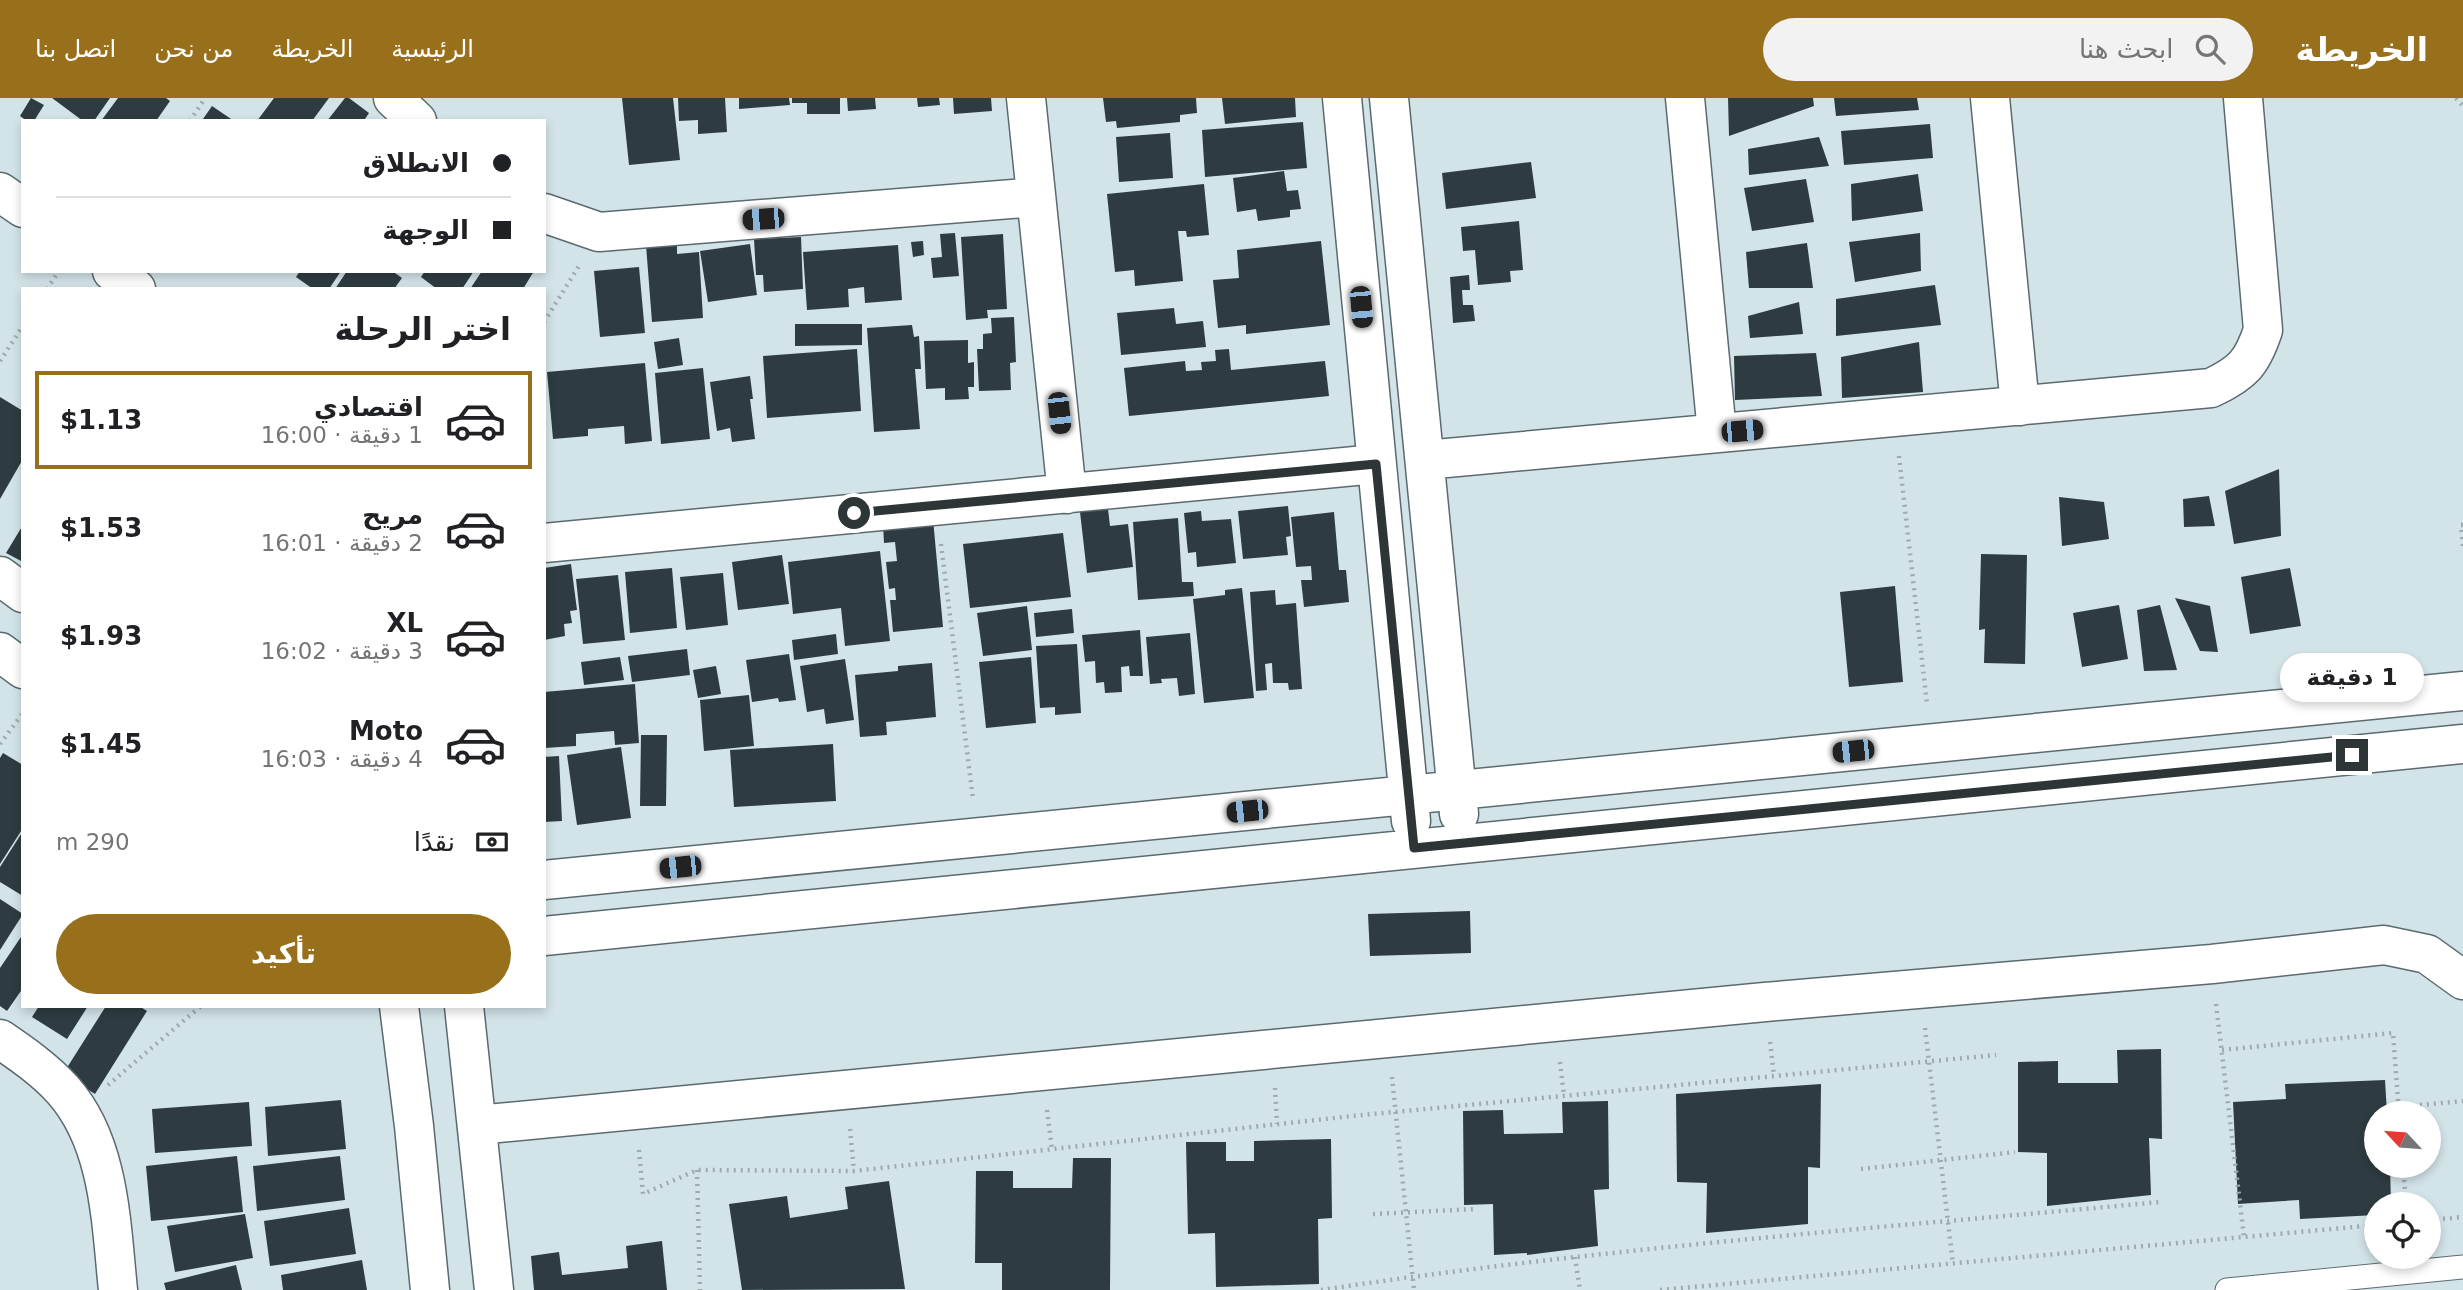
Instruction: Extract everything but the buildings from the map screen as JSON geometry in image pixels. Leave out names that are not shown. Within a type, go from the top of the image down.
[{"type":"street","points":[[393,98],[415,119]]},
{"type":"street","points":[[1026,98],[1067,494]]},
{"type":"street","points":[[1342,98],[1414,848]]},
{"type":"street","points":[[1389,98],[1462,844]]},
{"type":"street","points":[[1685,98],[1717,433]]},
{"type":"street","points":[[1990,98],[2020,406]]},
{"type":"street","points":[[1425,460],[2211,388],[2236,376],[2255,356],[2263,330],[2243,98]]},
{"type":"street","points":[[0,192],[21,207]]},
{"type":"street","points":[[546,214],[599,232],[1036,198]]},
{"type":"street","points":[[115,273],[133,287]]},
{"type":"street","points":[[546,543],[1376,464]]},
{"type":"street","points":[[0,576],[21,592]]},
{"type":"street","points":[[546,880],[2463,691]]},
{"type":"street","points":[[546,936],[2463,744]]},
{"type":"street","points":[[477,1125],[1920,988],[2212,964],[2384,945],[2427,954],[2463,980]]},
{"type":"street","points":[[399,1008],[430,1290]]},
{"type":"street","points":[[464,1008],[494,1290]]},
{"type":"street","points":[[0,1039],[31,1061],[63,1091],[88,1128],[102,1170],[118,1290]]},
{"type":"lane","points":[[2227,1290],[2463,1267]]},
{"type":"path","points":[[191,119],[205,98]]},
{"type":"path","points":[[2456,98],[2463,106]]},
{"type":"path","points":[[546,319],[599,232]]},
{"type":"path","points":[[0,360],[21,329]]},
{"type":"path","points":[[1894,417],[1931,743]]},
{"type":"path","points":[[936,505],[978,837]]},
{"type":"path","points":[[2463,525],[2463,547]]},
{"type":"path","points":[[0,744],[21,716]]},
{"type":"path","points":[[2212,964],[2244,1237]]},
{"type":"path","points":[[1920,988],[1954,1264]]},
{"type":"path","points":[[77,1111],[199,1008]]},
{"type":"path","points":[[2222,1050],[2393,1033],[2398,1101]]},
{"type":"path","points":[[1388,1038],[1414,1290]]},
{"type":"path","points":[[635,1111],[643,1194],[698,1170],[854,1171],[1396,1112],[1996,1055]]},
{"type":"path","points":[[2441,1104],[2463,1101]]},
{"type":"path","points":[[1861,1169],[2015,1152]]},
{"type":"path","points":[[698,1170],[700,1290]]},
{"type":"path","points":[[1321,1290],[1575,1257],[2160,1202]]},
{"type":"path","points":[[1373,1214],[1476,1209]]},
{"type":"path","points":[[2441,1219],[2463,1217]]},
{"type":"path","points":[[1660,1290],[2364,1226]]},
{"type":"path","points":[[1575,1257],[1580,1290]]},
{"type":"route","points":[[854,513],[1376,464],[1414,848],[2352,755]]}]
